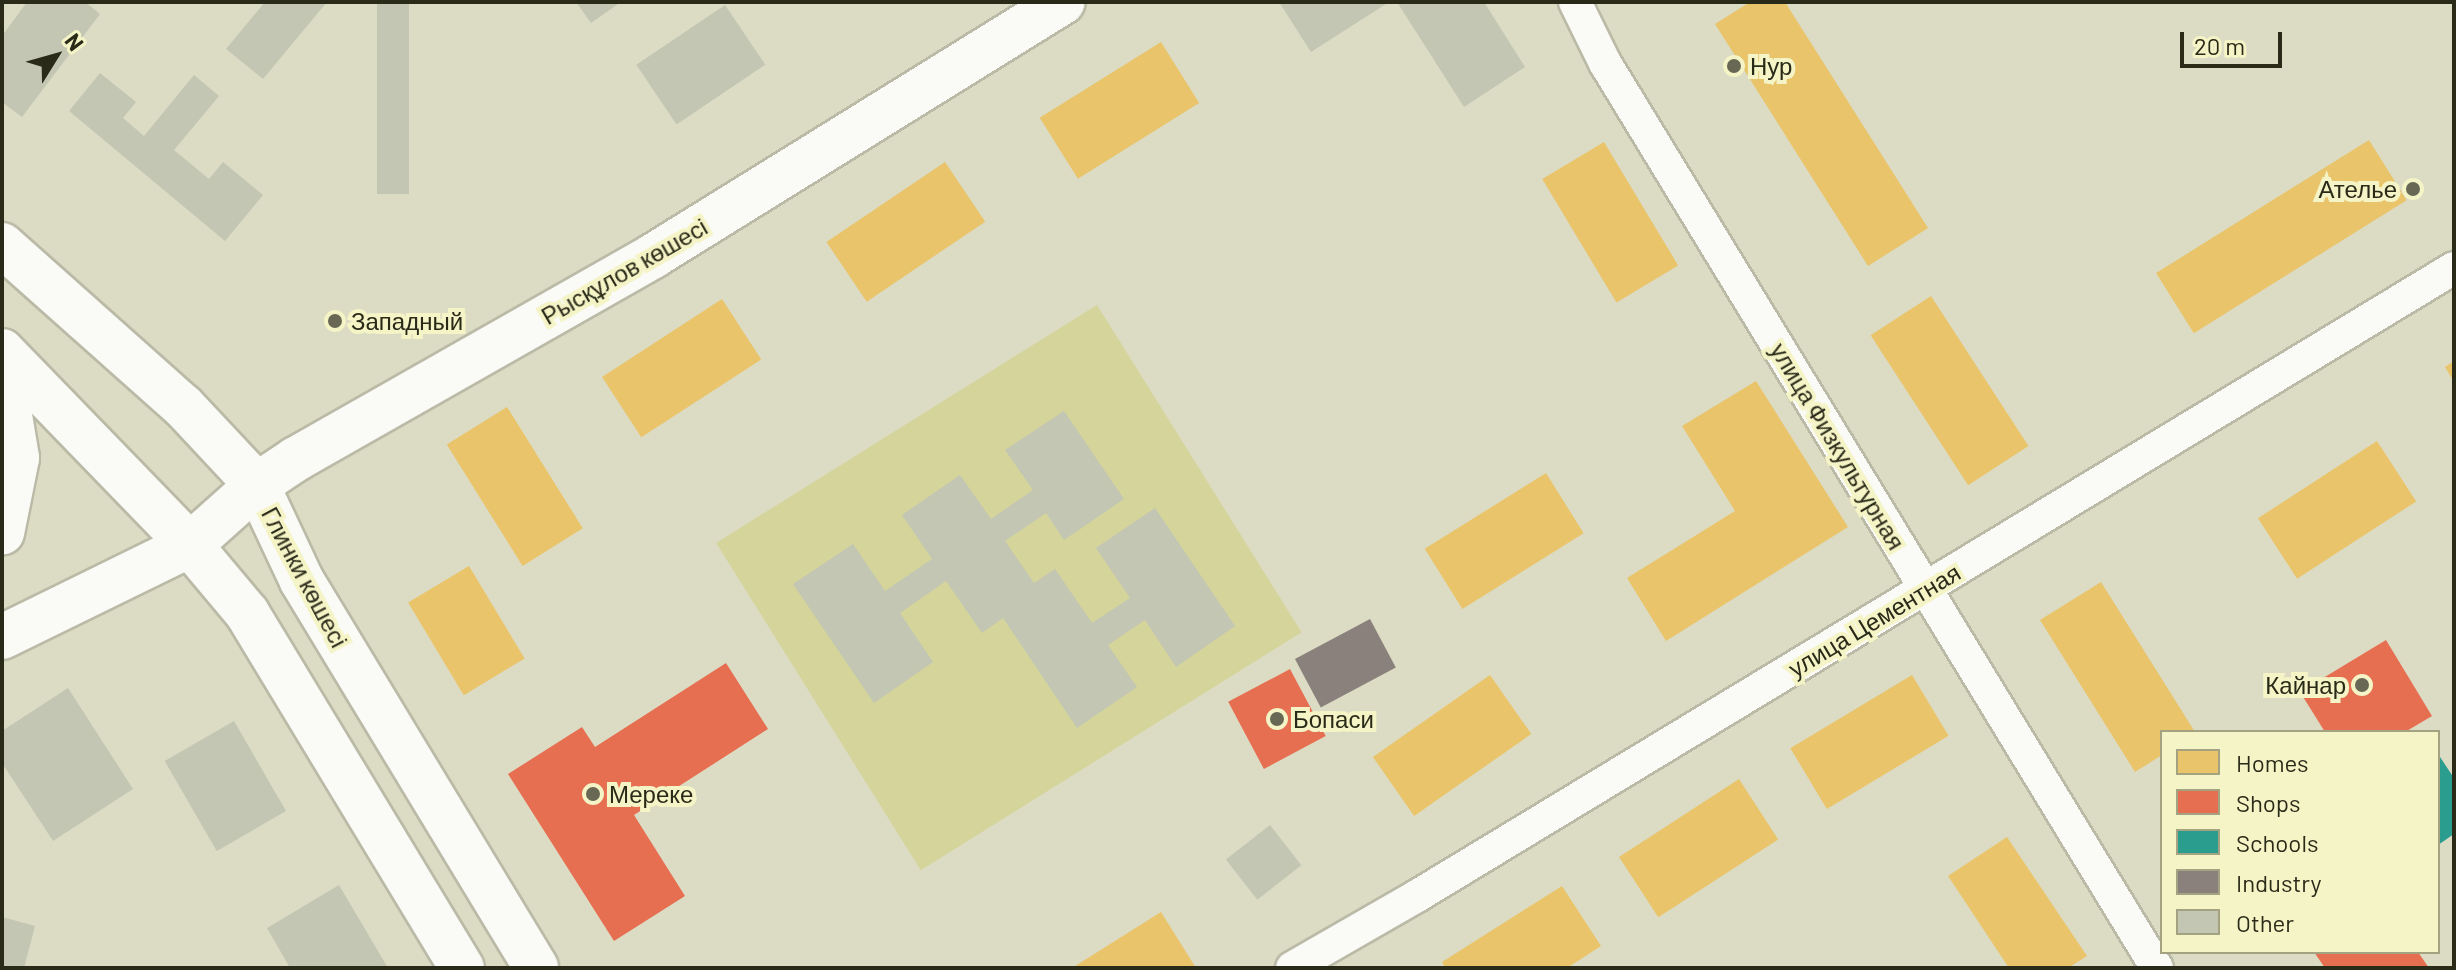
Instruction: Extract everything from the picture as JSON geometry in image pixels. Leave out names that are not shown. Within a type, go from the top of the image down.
[{"type":"main road","name":"Рысқұлов көшесі","points":[[2,637],[190,545],[257,485],[653,256],[1063,2]]},
{"type":"main road","name":"Глинки көшесі","points":[[2,245],[183,406],[257,485],[302,581],[536,968]]},
{"type":"main road","points":[[2,351],[190,545],[247,613],[462,968]]},
{"type":"main road","points":[[2,367],[17,458],[2,533]]},
{"type":"street","name":"улица Физкультурная","points":[[1575,2],[1605,63],[2157,968]]},
{"type":"street","name":"улица Цементная","points":[[1292,968],[1925,590],[2454,268]]},
{"type":"green space","points":[[1097,305],[1302,632],[921,870],[716,543]]},
{"type":"building: Homes","points":[[1750,2],[1785,2],[1928,228],[1868,266],[1715,24]]},
{"type":"building: Homes","points":[[1161,42],[1199,103],[1078,179],[1040,118]]},
{"type":"building: Homes","points":[[2369,140],[2407,200],[2194,333],[2156,273]]},
{"type":"building: Homes","points":[[1604,142],[1678,265],[1616,303],[1542,179]]},
{"type":"building: Homes","points":[[945,162],[985,222],[867,302],[826,242]]},
{"type":"building: Homes","points":[[1931,296],[2028,446],[1968,485],[1871,335]]},
{"type":"building: Homes","points":[[722,299],[761,359],[641,437],[602,377]]},
{"type":"building: Homes","points":[[2454,361],[2454,382],[2445,367]]},
{"type":"building: Homes","points":[[1756,381],[1848,527],[1666,641],[1627,578],[1735,511],[1682,426]]},
{"type":"building: Homes","points":[[507,407],[583,528],[523,566],[447,445]]},
{"type":"building: Homes","points":[[2377,441],[2416,501],[2297,579],[2258,518]]},
{"type":"building: Homes","points":[[1546,473],[1584,533],[1462,609],[1425,549]]},
{"type":"building: Homes","points":[[469,566],[525,659],[464,695],[408,603]]},
{"type":"building: Homes","points":[[2101,582],[2194,730],[2160,730],[2160,756],[2135,772],[2040,620]]},
{"type":"building: Homes","points":[[1490,675],[1531,734],[1414,816],[1373,757]]},
{"type":"building: Homes","points":[[1912,675],[1949,736],[1827,809],[1790,748]]},
{"type":"building: Homes","points":[[1739,779],[1778,839],[1658,917],[1619,857]]},
{"type":"building: Homes","points":[[2007,837],[2087,956],[2068,968],[2009,968],[1948,876]]},
{"type":"building: Homes","points":[[1562,886],[1601,946],[1567,968],[1445,968],[1442,962]]},
{"type":"building: Homes","points":[[1161,912],[1196,968],[1072,968]]},
{"type":"building: Shops","name":"Кайнар","points":[[2386,640],[2432,716],[2408,730],[2324,730],[2300,692]]},
{"type":"building: Shops","name":"Мереке","points":[[726,663],[768,729],[634,815],[685,896],[614,941],[508,774],[582,727],[595,747]]},
{"type":"building: Shops","name":"Бопаси","points":[[1290,669],[1326,736],[1264,769],[1228,702]]},
{"type":"building: Shops","points":[[2315,954],[2419,954],[2429,968],[2325,968]]},
{"type":"building: Schools","points":[[2440,757],[2454,778],[2454,834],[2440,844]]},
{"type":"building: Industry","points":[[1370,619],[1396,668],[1321,707],[1295,659]]},
{"type":"building: Other","points":[[27,2],[85,2],[100,14],[22,117],[2,102],[2,36]]},
{"type":"building: Other","points":[[265,2],[327,2],[263,79],[226,49]]},
{"type":"building: Other","points":[[377,2],[409,2],[409,194],[377,194]]},
{"type":"building: Other","points":[[576,2],[621,2],[591,23]]},
{"type":"building: Other","points":[[1279,2],[1389,2],[1311,52]]},
{"type":"building: Other","points":[[1397,2],[1484,2],[1525,67],[1464,107]]},
{"type":"building: Other","points":[[725,5],[765,65],[677,125],[636,65]]},
{"type":"building: Other","points":[[100,73],[136,102],[123,118],[144,136],[194,75],[219,96],[174,150],[209,179],[223,162],[263,195],[225,241],[69,111]]},
{"type":"building: Other","points":[[1064,411],[1124,499],[1064,540],[1046,513],[1005,541],[1034,583],[1055,569],[1092,623],[1130,598],[1096,548],[1155,508],[1235,626],[1176,667],[1145,620],[1108,645],[1137,687],[1077,728],[1003,618],[982,633],[946,581],[900,613],[933,662],[874,703],[793,584],[853,544],[885,591],[932,559],[902,515],[960,475],[991,519],[1033,490],[1005,450]]},
{"type":"building: Other","points":[[68,688],[133,789],[53,841],[2,763],[2,731]]},
{"type":"building: Other","points":[[234,721],[286,811],[217,851],[165,761]]},
{"type":"building: Other","points":[[1270,825],[1301,865],[1257,900],[1226,859]]},
{"type":"building: Other","points":[[339,885],[388,968],[290,968],[267,928]]},
{"type":"building: Other","points":[[2,917],[35,926],[24,968],[2,968]]},
{"type":"place","name":"Нур","points":[[1734,66]]},
{"type":"place","name":"Ателье","points":[[2413,189]]},
{"type":"place","name":"Западный","points":[[335,321]]},
{"type":"place","name":"Кайнар","points":[[2362,685]]},
{"type":"place","name":"Бопаси","points":[[1277,719]]},
{"type":"place","name":"Мереке","points":[[593,794]]}]
